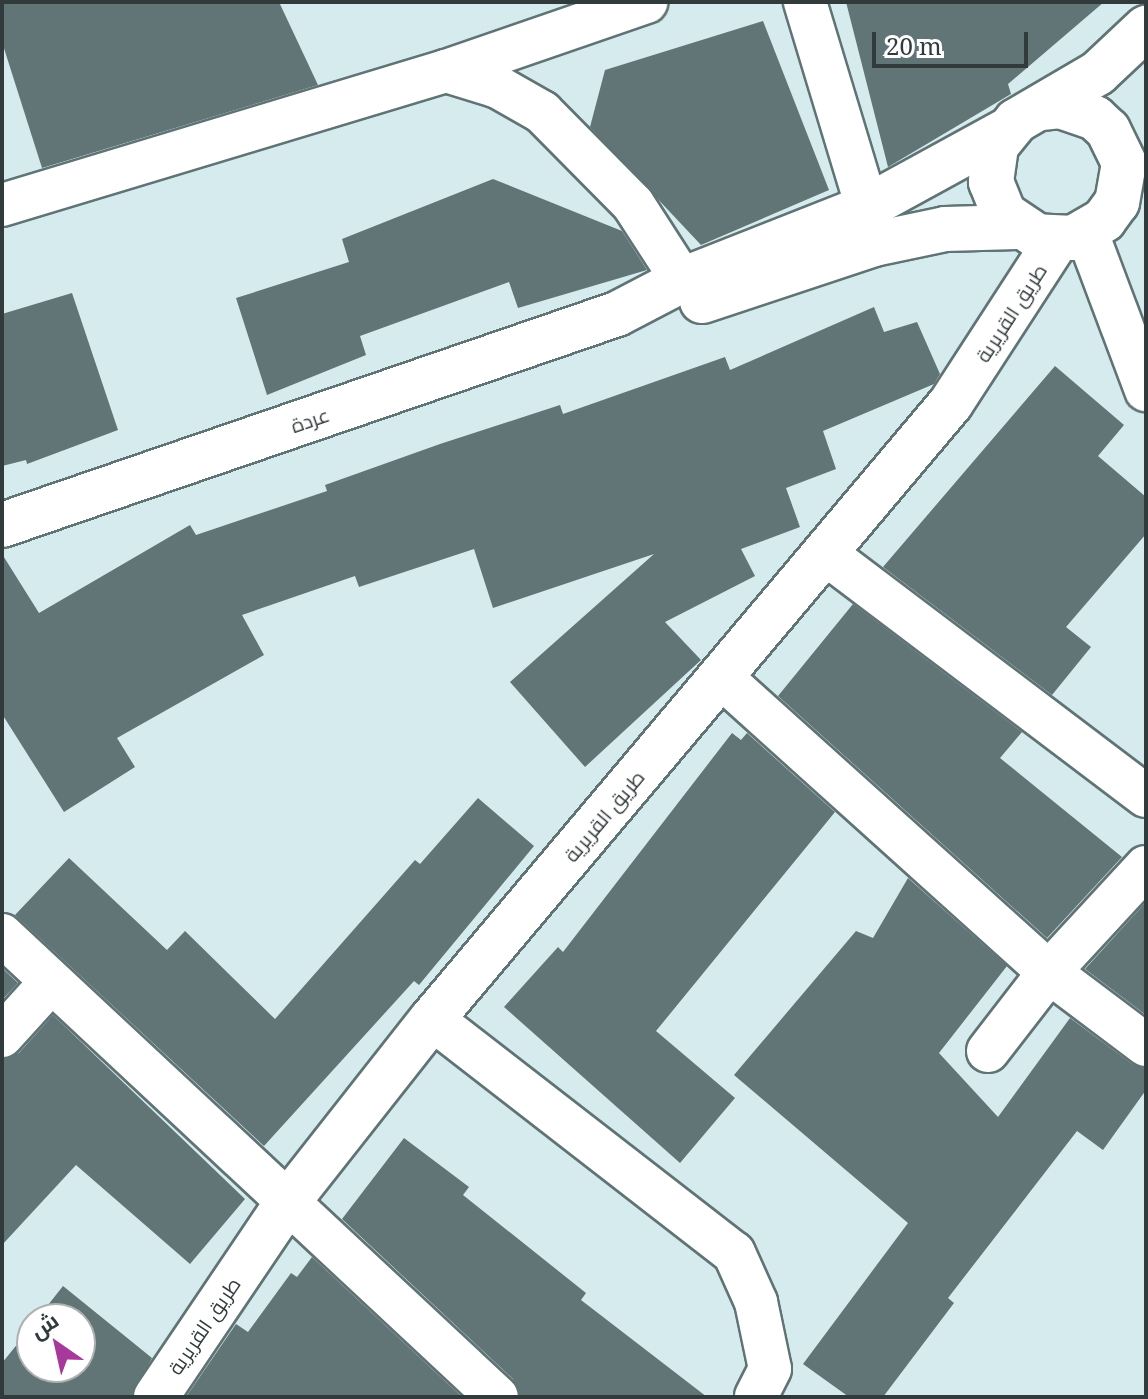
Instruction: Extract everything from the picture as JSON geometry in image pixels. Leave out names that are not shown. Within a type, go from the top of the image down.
[{"type":"street","points":[[2,205],[446,71],[645,2]]},
{"type":"street","points":[[805,2],[867,207]]},
{"type":"street","points":[[617,314],[682,280],[867,207],[1024,120],[1098,73],[1146,28]]},
{"type":"street","points":[[446,71],[498,87],[542,112],[640,212],[682,280]]},
{"type":"street","points":[[1123,182],[1124,163],[1108,130],[1078,110],[1024,120],[996,146],[991,182],[1004,214],[1054,233],[1146,390]]},
{"type":"street","points":[[617,314],[700,302],[910,236],[1054,233],[1104,220],[1146,138]]},
{"type":"street","name":"طريق القريرية","points":[[156,1397],[287,1203],[432,1019],[951,403],[1054,233]]},
{"type":"street","name":"عردة","points":[[2,525],[617,314]]},
{"type":"street","points":[[826,554],[1146,796]]},
{"type":"street","points":[[721,677],[1049,972],[1146,1045]]},
{"type":"street","points":[[988,1051],[1049,972],[1146,867]]},
{"type":"street","points":[[2,935],[497,1397]]},
{"type":"street","points":[[2,1036],[50,983]]},
{"type":"street","points":[[432,1019],[734,1253],[756,1302],[770,1369],[756,1397]]},
{"type":"building","points":[[2,2],[279,2],[318,85],[42,168],[2,42]]},
{"type":"building","points":[[846,2],[1104,2],[1008,84],[1011,94],[888,167]]},
{"type":"building","points":[[763,21],[829,190],[701,245],[590,127],[605,70]]},
{"type":"building","points":[[493,179],[622,231],[647,270],[518,308],[509,282],[360,336],[366,355],[267,395],[236,298],[349,262],[342,239]]},
{"type":"building","points":[[72,293],[118,430],[27,464],[26,460],[2,466],[2,314]]},
{"type":"building","points":[[874,307],[884,332],[917,322],[940,374],[934,384],[823,431],[836,469],[786,488],[800,527],[741,549],[755,576],[665,622],[701,660],[585,767],[510,682],[654,554],[493,608],[474,549],[359,587],[355,576],[242,615],[264,655],[117,738],[135,767],[64,812],[2,714],[2,554],[39,613],[190,525],[196,535],[327,491],[325,485],[440,444],[560,405],[563,414],[725,357],[730,370]]},
{"type":"building","points":[[1055,366],[1124,425],[1098,456],[1146,497],[1146,534],[1066,627],[1091,647],[1052,695],[883,567]]},
{"type":"building","points":[[853,604],[1022,732],[1000,758],[1122,857],[1047,938],[778,696]]},
{"type":"building","points":[[732,733],[741,740],[747,733],[835,812],[656,1031],[735,1098],[680,1163],[504,1007],[558,947],[563,952]]},
{"type":"building","points":[[478,798],[534,846],[419,985],[414,981],[264,1146],[15,915],[69,858],[167,950],[185,931],[275,1019],[415,860],[420,864]]},
{"type":"building","points":[[908,878],[1007,966],[939,1053],[998,1117],[1070,1018],[1132,1064],[1146,1069],[1146,1090],[1103,1150],[1077,1131],[948,1298],[954,1303],[883,1397],[849,1397],[803,1364],[908,1223],[734,1075],[856,931],[873,938]]},
{"type":"building","points":[[1146,902],[1146,1015],[1085,969]]},
{"type":"building","points":[[2,968],[18,983],[2,1000]]},
{"type":"building","points":[[53,1015],[245,1199],[190,1264],[76,1165],[2,1245],[2,1059],[19,1053]]},
{"type":"building","points":[[404,1138],[469,1187],[463,1195],[586,1293],[581,1300],[707,1397],[520,1397],[513,1379],[342,1219]]},
{"type":"building","points":[[312,1257],[462,1397],[186,1397],[236,1324],[248,1332],[291,1273],[297,1277]]},
{"type":"building","points":[[63,1286],[84,1303],[50,1303]]},
{"type":"building","points":[[96,1313],[152,1358],[131,1397],[2,1397],[2,1363],[16,1346],[16,1383],[96,1383]]}]
